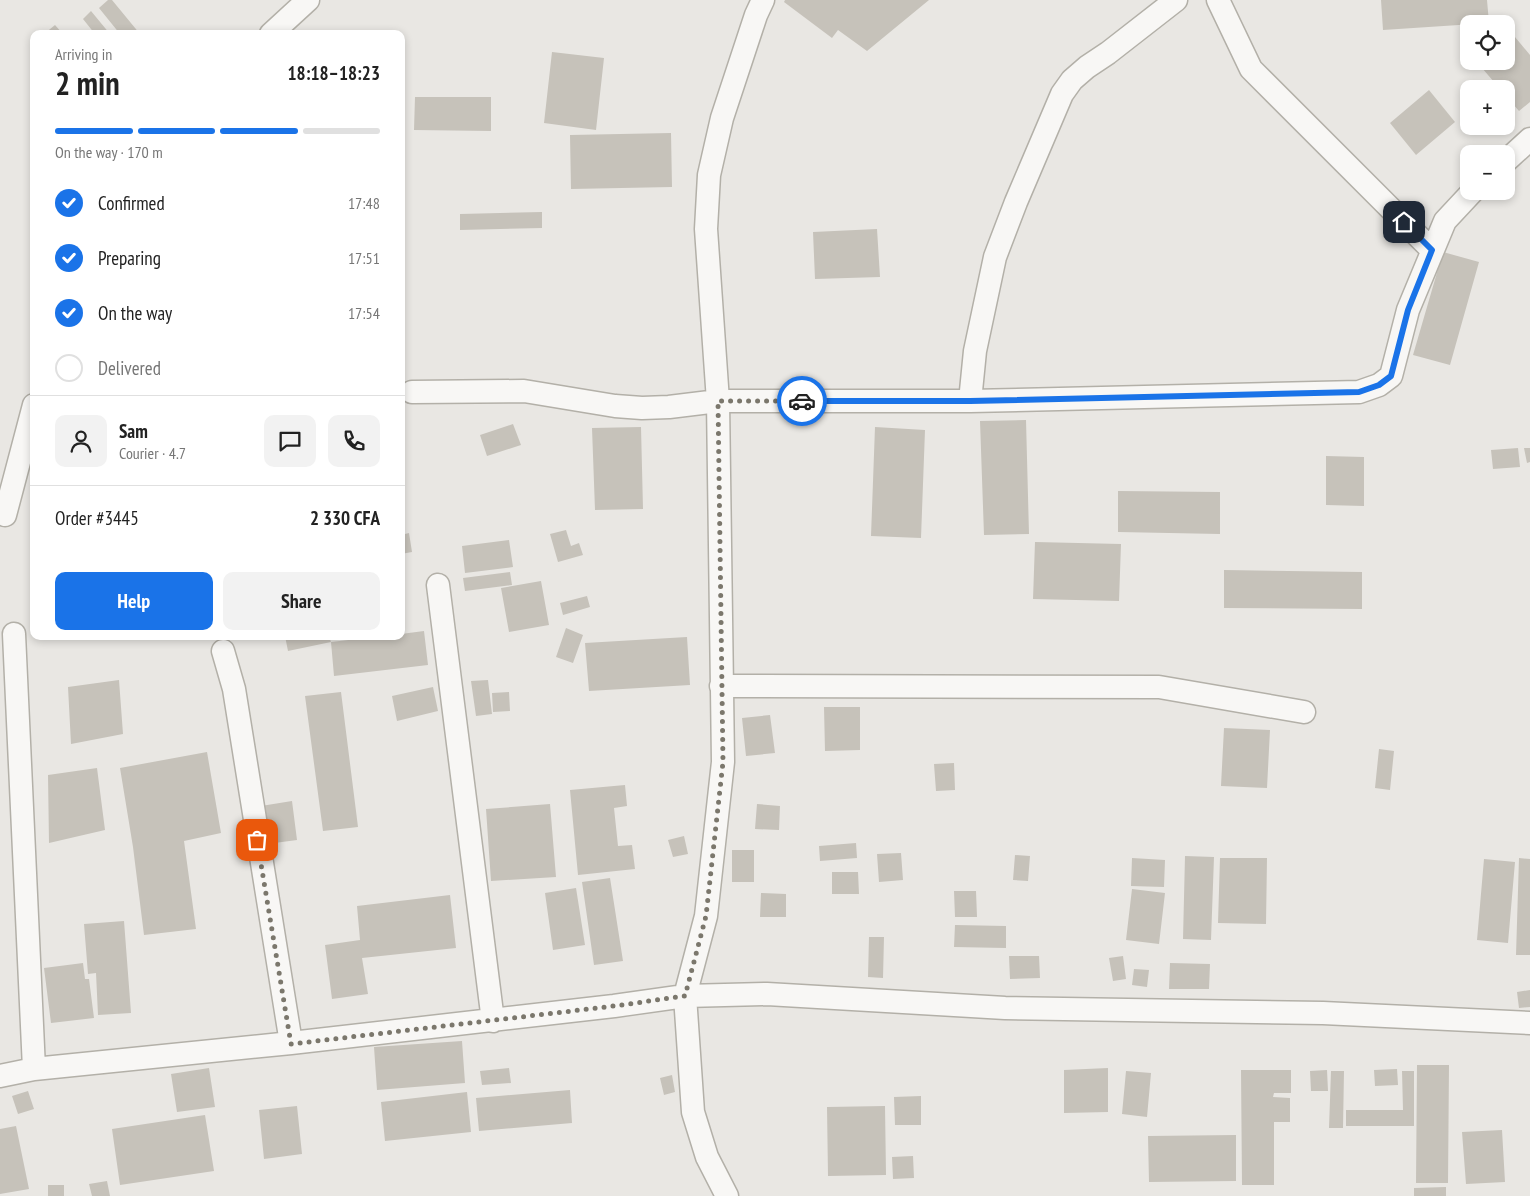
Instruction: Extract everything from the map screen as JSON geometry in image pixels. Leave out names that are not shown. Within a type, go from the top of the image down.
[{"type":"street","points":[[275,30],[308,0]]},
{"type":"street","points":[[727,1196],[707,1157],[693,1112],[685,996],[706,916],[723,762],[718,401],[706,229],[708,175],[722,118],[756,15],[763,0]]},
{"type":"street","points":[[970,401],[975,351],[995,257],[1062,94],[1072,80],[1176,0]]},
{"type":"street","points":[[1218,0],[1251,69],[1432,250]]},
{"type":"street","points":[[1515,153],[1530,139]]},
{"type":"street","points":[[412,392],[524,391],[615,406],[642,408],[718,401],[970,401],[1359,392],[1379,385],[1391,376],[1408,310],[1432,250],[1445,221],[1465,200]]},
{"type":"street","points":[[6,515],[30,421]]},
{"type":"street","points":[[438,585],[493,1021]]},
{"type":"street","points":[[14,634],[34,1068]]},
{"type":"street","points":[[223,651],[234,689],[291,1044]]},
{"type":"street","points":[[722,686],[1159,687],[1304,712]]},
{"type":"street","points":[[0,1076],[34,1068],[291,1044],[493,1021],[685,996],[767,994],[1005,1008],[1324,1013],[1530,1023]]},
{"type":"building","points":[[108,0],[112,0],[137,30],[117,30],[99,8]]},
{"type":"building","points":[[785,0],[929,0],[867,51],[838,30],[832,38],[784,2]]},
{"type":"building","points":[[1381,0],[1487,0],[1488,15],[1460,15],[1460,25],[1383,30]]},
{"type":"building","points":[[91,11],[107,30],[92,30],[83,19]]},
{"type":"building","points":[[55,25],[59,30],[49,30]]},
{"type":"building","points":[[1515,37],[1530,55],[1530,102],[1519,111],[1515,106],[1515,80],[1492,80],[1484,70],[1515,70]]},
{"type":"building","points":[[552,52],[604,58],[596,130],[544,123]]},
{"type":"building","points":[[1429,90],[1455,122],[1416,155],[1390,123]]},
{"type":"building","points":[[415,97],[491,97],[491,131],[414,130]]},
{"type":"building","points":[[671,133],[672,187],[571,189],[570,135]]},
{"type":"building","points":[[542,212],[542,228],[460,230],[460,214]]},
{"type":"building","points":[[877,229],[880,277],[815,279],[813,232]]},
{"type":"building","points":[[1443,252],[1479,262],[1450,365],[1413,355]]},
{"type":"building","points":[[1026,420],[1029,534],[984,535],[980,421]]},
{"type":"building","points":[[513,424],[521,445],[487,456],[480,435]]},
{"type":"building","points":[[641,427],[643,509],[595,510],[592,428]]},
{"type":"building","points":[[875,427],[925,430],[921,538],[871,536]]},
{"type":"building","points":[[1518,448],[1520,467],[1493,469],[1491,450]]},
{"type":"building","points":[[1524,448],[1530,448],[1530,462],[1527,463]]},
{"type":"building","points":[[1326,456],[1364,457],[1364,506],[1326,505]]},
{"type":"building","points":[[1118,491],[1220,492],[1220,534],[1118,532]]},
{"type":"building","points":[[566,530],[571,546],[579,543],[583,555],[558,562],[550,534]]},
{"type":"building","points":[[409,533],[412,552],[405,553],[405,534]]},
{"type":"building","points":[[509,540],[513,567],[465,573],[462,546]]},
{"type":"building","points":[[1035,542],[1121,544],[1119,601],[1033,599]]},
{"type":"building","points":[[1224,570],[1362,572],[1362,609],[1224,608]]},
{"type":"building","points":[[510,572],[512,585],[465,591],[463,578]]},
{"type":"building","points":[[541,581],[549,625],[509,632],[501,588]]},
{"type":"building","points":[[587,596],[590,607],[563,615],[560,603]]},
{"type":"building","points":[[566,628],[583,635],[573,663],[556,657]]},
{"type":"building","points":[[424,631],[428,665],[334,676],[331,642],[348,640],[405,640],[405,633]]},
{"type":"building","points":[[687,637],[690,685],[589,691],[585,643]]},
{"type":"building","points":[[286,640],[330,640],[331,642],[288,651]]},
{"type":"building","points":[[119,680],[123,734],[71,744],[68,687]]},
{"type":"building","points":[[488,680],[492,714],[476,716],[471,681]]},
{"type":"building","points":[[433,687],[438,711],[397,721],[392,696]]},
{"type":"building","points":[[341,692],[358,827],[323,831],[305,696]]},
{"type":"building","points":[[509,692],[510,711],[493,712],[492,693]]},
{"type":"building","points":[[824,707],[860,707],[860,750],[825,751]]},
{"type":"building","points":[[770,715],[775,753],[746,756],[742,718]]},
{"type":"building","points":[[1224,728],[1270,730],[1267,788],[1221,786]]},
{"type":"building","points":[[1379,749],[1394,751],[1390,790],[1375,788]]},
{"type":"building","points":[[207,752],[221,833],[184,841],[196,929],[144,935],[133,847],[120,768]]},
{"type":"building","points":[[954,763],[955,790],[936,791],[934,764]]},
{"type":"building","points":[[97,768],[105,830],[49,843],[48,775]]},
{"type":"building","points":[[625,785],[627,806],[614,808],[618,846],[632,845],[635,869],[578,875],[570,790]]},
{"type":"building","points":[[292,801],[297,840],[267,844],[261,806]]},
{"type":"building","points":[[550,804],[556,877],[491,881],[486,809]]},
{"type":"building","points":[[757,804],[780,806],[779,830],[755,829]]},
{"type":"building","points":[[684,836],[688,854],[673,857],[668,840]]},
{"type":"building","points":[[856,843],[857,858],[820,861],[819,846]]},
{"type":"building","points":[[732,850],[754,850],[754,882],[732,882]]},
{"type":"building","points":[[901,853],[903,880],[879,882],[877,854]]},
{"type":"building","points":[[1015,855],[1030,856],[1028,881],[1013,880]]},
{"type":"building","points":[[1185,856],[1214,857],[1211,940],[1183,939]]},
{"type":"building","points":[[1132,858],[1165,860],[1164,887],[1131,886]]},
{"type":"building","points":[[1220,858],[1267,858],[1266,924],[1218,923]]},
{"type":"building","points":[[1519,858],[1530,859],[1530,955],[1516,955]]},
{"type":"building","points":[[1484,859],[1515,862],[1508,943],[1477,940]]},
{"type":"building","points":[[832,872],[858,872],[859,894],[832,894]]},
{"type":"building","points":[[610,878],[623,961],[594,965],[582,882]]},
{"type":"building","points":[[576,888],[585,945],[553,950],[545,893]]},
{"type":"building","points":[[1132,889],[1165,893],[1159,944],[1126,940]]},
{"type":"building","points":[[954,891],[976,891],[977,917],[955,917]]},
{"type":"building","points":[[761,893],[786,894],[786,917],[760,917]]},
{"type":"building","points":[[450,895],[456,948],[362,958],[368,994],[332,999],[325,945],[360,940],[357,906]]},
{"type":"building","points":[[124,921],[131,1013],[98,1015],[96,973],[88,974],[84,924]]},
{"type":"building","points":[[955,925],[1006,926],[1006,948],[954,947]]},
{"type":"building","points":[[869,937],[884,937],[883,978],[868,977]]},
{"type":"building","points":[[1009,956],[1039,956],[1040,978],[1010,979]]},
{"type":"building","points":[[1123,956],[1126,979],[1113,981],[1109,958]]},
{"type":"building","points":[[83,963],[85,979],[89,979],[94,1018],[51,1023],[44,968]]},
{"type":"building","points":[[1170,963],[1210,964],[1209,989],[1169,989]]},
{"type":"building","points":[[1134,969],[1149,970],[1147,987],[1132,985]]},
{"type":"building","points":[[1530,990],[1530,1007],[1519,1008],[1517,992]]},
{"type":"building","points":[[462,1041],[465,1083],[377,1090],[374,1047]]},
{"type":"building","points":[[1417,1065],[1449,1065],[1448,1183],[1416,1183]]},
{"type":"building","points":[[209,1068],[215,1107],[177,1112],[171,1074]]},
{"type":"building","points":[[509,1068],[511,1083],[482,1085],[480,1071]]},
{"type":"building","points":[[1108,1068],[1108,1112],[1064,1113],[1064,1070]]},
{"type":"building","points":[[1397,1069],[1398,1085],[1375,1086],[1374,1070]]},
{"type":"building","points":[[1241,1070],[1291,1070],[1291,1093],[1274,1093],[1273,1097],[1290,1098],[1290,1122],[1274,1122],[1274,1185],[1242,1185]]},
{"type":"building","points":[[1327,1070],[1328,1091],[1311,1091],[1310,1071]]},
{"type":"building","points":[[1126,1071],[1151,1073],[1147,1117],[1122,1114]]},
{"type":"building","points":[[1331,1071],[1344,1071],[1343,1128],[1329,1128]]},
{"type":"building","points":[[1402,1071],[1414,1071],[1414,1126],[1346,1126],[1346,1110],[1403,1110]]},
{"type":"building","points":[[672,1075],[675,1092],[664,1095],[660,1078]]},
{"type":"building","points":[[570,1090],[572,1123],[479,1131],[476,1098]]},
{"type":"building","points":[[28,1091],[34,1109],[18,1114],[12,1096]]},
{"type":"building","points":[[467,1092],[471,1132],[385,1141],[381,1102]]},
{"type":"building","points":[[921,1096],[921,1125],[895,1125],[894,1097]]},
{"type":"building","points":[[297,1106],[302,1154],[264,1159],[259,1110]]},
{"type":"building","points":[[885,1106],[886,1175],[828,1176],[827,1107]]},
{"type":"building","points":[[205,1115],[214,1171],[120,1185],[112,1129]]},
{"type":"building","points":[[16,1126],[29,1189],[0,1194],[0,1129]]},
{"type":"building","points":[[1502,1130],[1505,1182],[1466,1184],[1462,1132]]},
{"type":"building","points":[[1236,1135],[1236,1181],[1149,1182],[1148,1136]]},
{"type":"building","points":[[913,1156],[914,1178],[893,1179],[892,1157]]},
{"type":"building","points":[[107,1181],[110,1196],[92,1196],[89,1184]]},
{"type":"building","points":[[48,1185],[64,1185],[64,1196],[48,1196]]},
{"type":"building","points":[[1446,1187],[1446,1196],[1414,1196],[1414,1188]]},
{"type":"way so far","points":[[257,840],[291,1044],[685,996],[706,916],[723,762],[718,401],[802,401]]},
{"type":"route","points":[[802,401],[970,401],[1359,392],[1379,385],[1391,376],[1393,362],[1408,310],[1432,250],[1404,222]]}]
